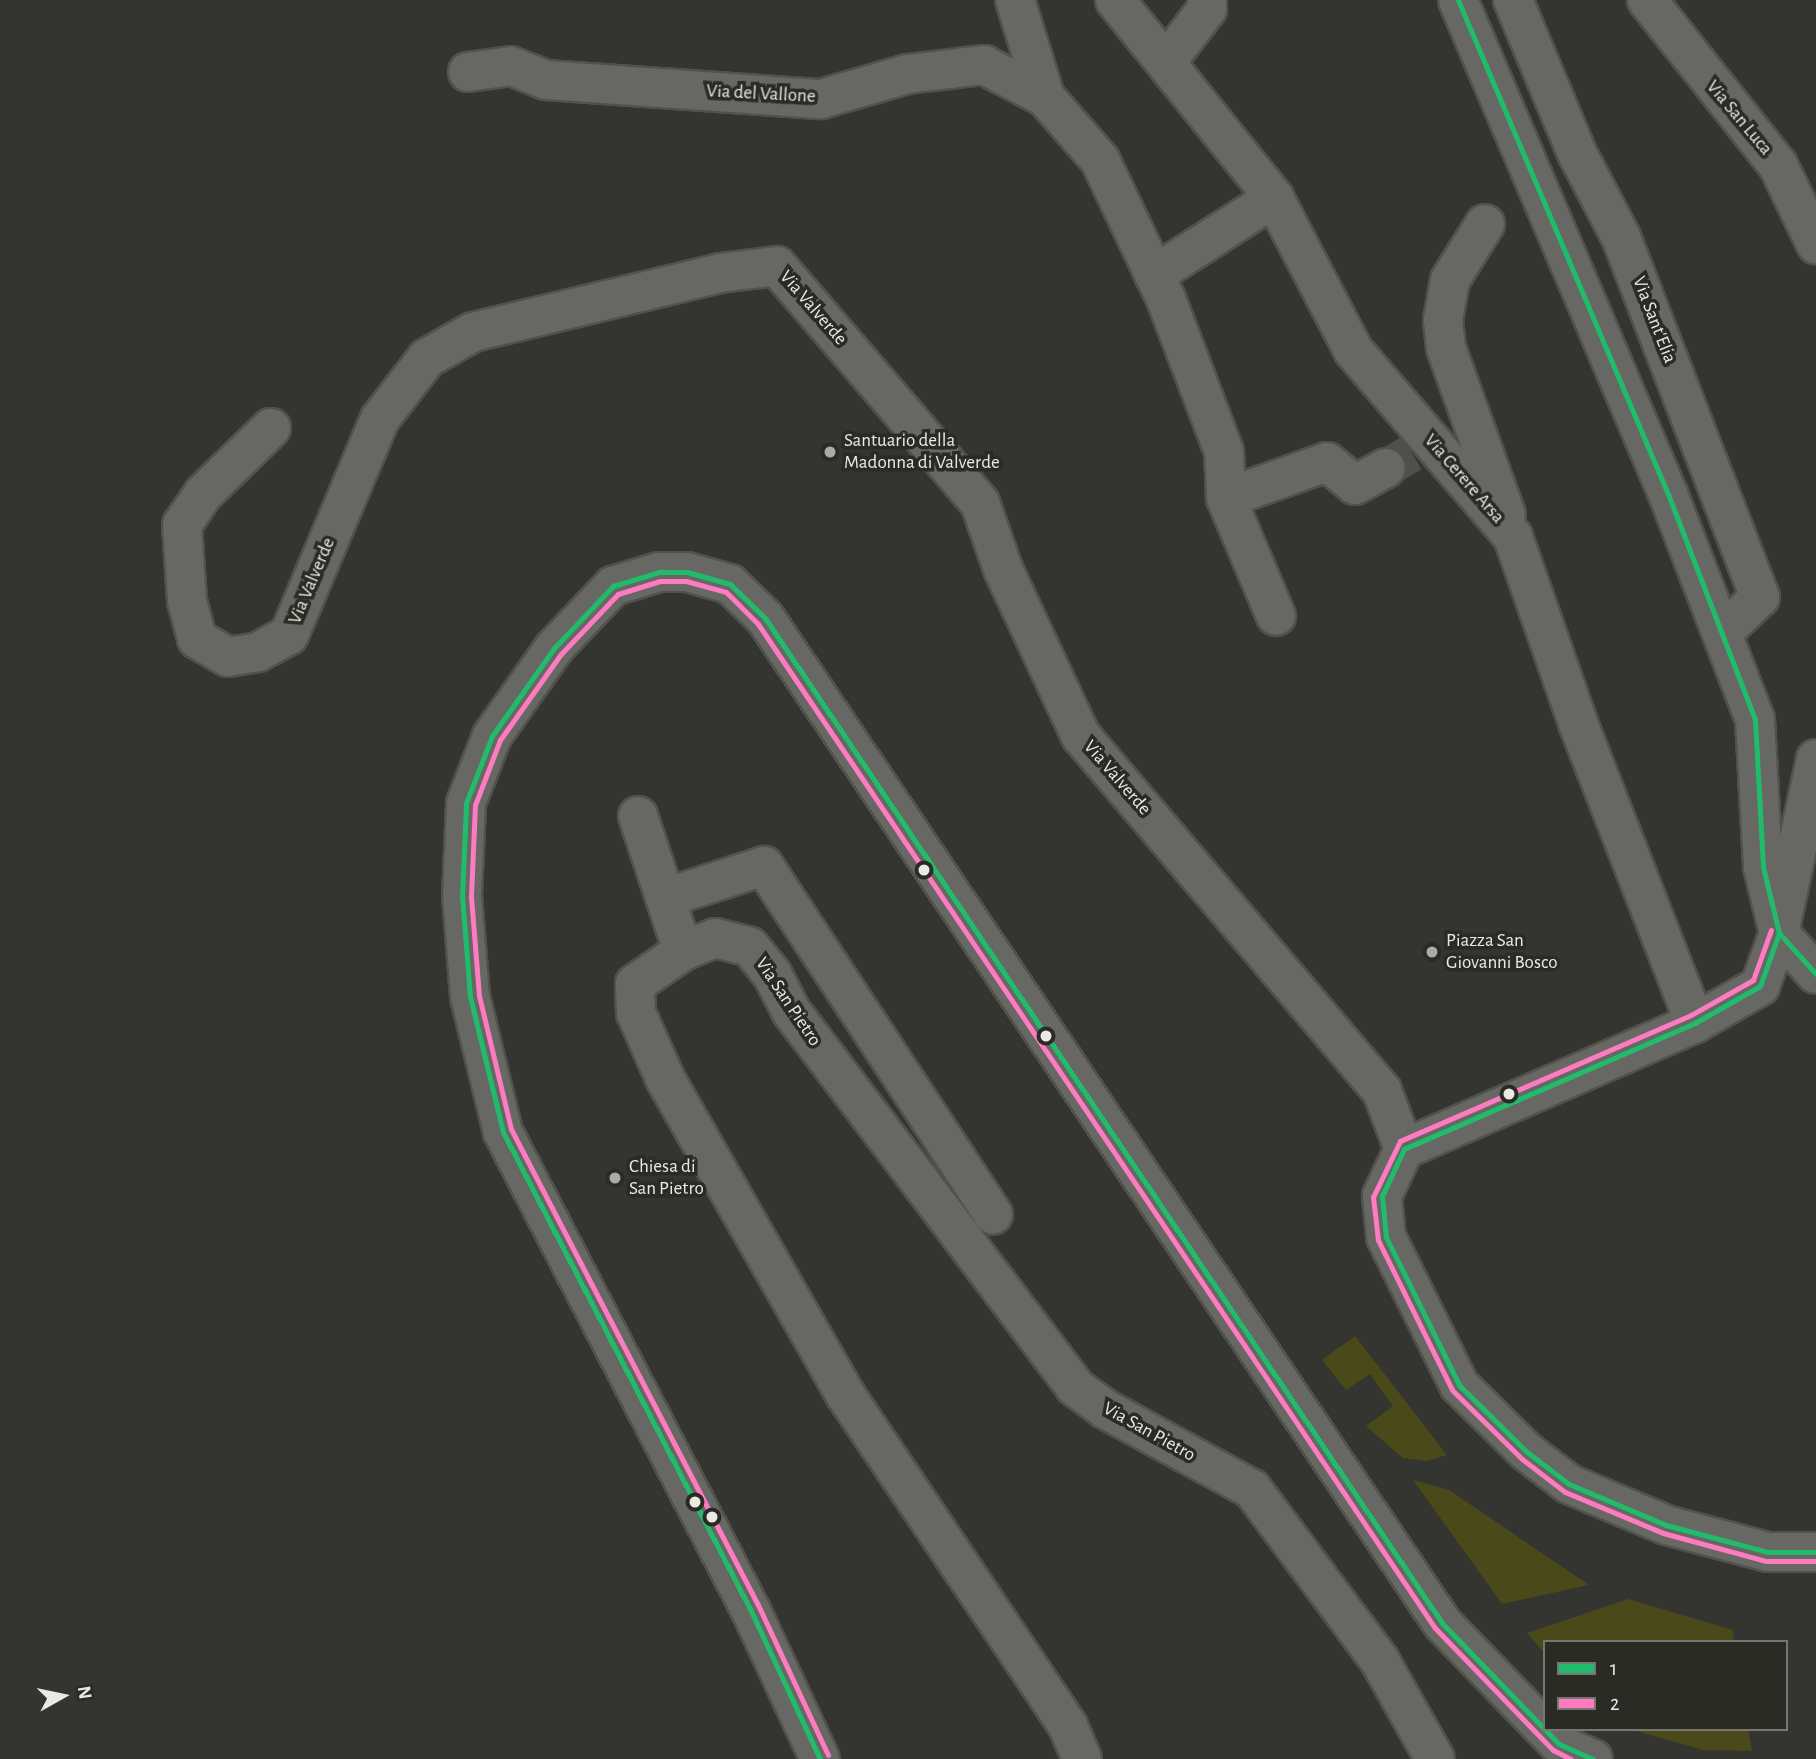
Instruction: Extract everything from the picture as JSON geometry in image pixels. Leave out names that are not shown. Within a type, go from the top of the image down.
[{"type":"street","name":"Via del Vallone","points":[[1014,0],[1045,97]]},
{"type":"street","name":"Via Cerere Arsa","points":[[1115,0],[1167,61],[1274,198],[1410,454],[1513,537],[1578,723],[1695,1023]]},
{"type":"street","points":[[1167,61],[1207,9],[1207,0]]},
{"type":"street","points":[[1458,0],[1722,633],[1755,719],[1763,867],[1780,933],[1816,974]]},
{"type":"street","name":"Via Sant'Elia","points":[[1513,0],[1577,153],[1621,237],[1760,597],[1722,633]]},
{"type":"street","name":"Via San Luca","points":[[1647,0],[1779,165],[1816,244]]},
{"type":"street","name":"Via del Vallone","points":[[468,72],[511,66],[546,80],[821,99],[907,74],[984,65],[1045,97],[1100,160],[1154,275],[1224,452],[1226,498],[1276,616]]},
{"type":"street","points":[[1154,275],[1274,198]]},
{"type":"street","points":[[1485,224],[1450,280],[1445,339],[1513,537]]},
{"type":"street","name":"Via Valverde","points":[[271,428],[203,494],[182,525],[187,601],[197,639],[228,657],[258,652],[289,635],[380,419],[427,358],[473,332],[720,273],[777,266],[980,503],[1003,569],[1081,736],[1382,1091],[1404,1149]]},
{"type":"street","points":[[1226,498],[1327,462],[1355,485],[1410,454]]},
{"type":"street","points":[[820,1759],[750,1609],[503,1132],[470,997],[462,896],[466,803],[492,736],[554,648],[613,586],[659,572],[687,572],[730,584],[765,618],[1442,1623],[1543,1727]]},
{"type":"street","points":[[1816,759],[1780,933],[1760,986],[1695,1023],[1404,1149],[1382,1196],[1386,1237],[1459,1385],[1527,1452],[1569,1484],[1666,1525],[1768,1552],[1816,1552]]},
{"type":"street","points":[[638,816],[683,951]]},
{"type":"street","points":[[665,898],[764,866],[993,1215]]},
{"type":"street","name":"Via San Pietro","points":[[1082,1759],[1068,1726],[845,1394],[664,1079],[636,1013],[635,984],[683,951],[715,938],[750,947],[791,1011],[1075,1387],[1105,1409],[1252,1489],[1380,1661],[1435,1759]]},
{"type":"street","points":[[1546,1731],[1559,1744],[1593,1759]]},
{"type":"shaded area","points":[[1355,1336],[1447,1455],[1427,1461],[1403,1458],[1366,1426],[1393,1406],[1370,1374],[1346,1390],[1322,1360]]},
{"type":"shaded area","points":[[1413,1480],[1449,1490],[1589,1585],[1502,1604]]},
{"type":"shaded area","points":[[1628,1599],[1733,1630],[1734,1640],[1543,1640],[1543,1652],[1527,1633]]},
{"type":"shaded area","points":[[1636,1731],[1748,1731],[1752,1751],[1703,1750]]},
{"type":"tunnel","points":[[1386,468],[1412,453]]},
{"type":"transit line","name":"1","points":[[1458,0],[1668,494],[1755,719],[1763,867],[1779,933],[1816,974]]},
{"type":"transit line","name":"1","points":[[820,1759],[750,1609],[503,1132],[470,997],[462,896],[466,803],[492,736],[554,648],[613,586],[659,572],[687,572],[730,584],[765,618],[1442,1623],[1543,1727]]},
{"type":"transit line","name":"2","points":[[828,1755],[758,1605],[511,1129],[479,996],[471,896],[475,805],[500,740],[561,654],[618,594],[660,581],[686,581],[726,592],[758,624],[1435,1628],[1553,1750],[1571,1759]]},
{"type":"transit line","name":"2","points":[[1771,930],[1753,980],[1691,1015],[1400,1141],[1373,1197],[1378,1240],[1452,1390],[1522,1459],[1565,1492],[1663,1533],[1766,1561],[1816,1561]]},
{"type":"transit line","name":"1","points":[[1779,933],[1760,986],[1695,1023],[1404,1149],[1382,1196],[1386,1237],[1459,1385],[1527,1452],[1569,1484],[1666,1525],[1768,1552],[1816,1552]]},
{"type":"transit line","name":"1","points":[[1546,1731],[1559,1744],[1593,1759]]},
{"type":"place","name":"Santuario della Madonna di Valverde","points":[[830,452]]},
{"type":"place","name":"Piazza San Giovanni Bosco","points":[[1432,952]]},
{"type":"place","name":"Chiesa di San Pietro","points":[[615,1178]]}]
